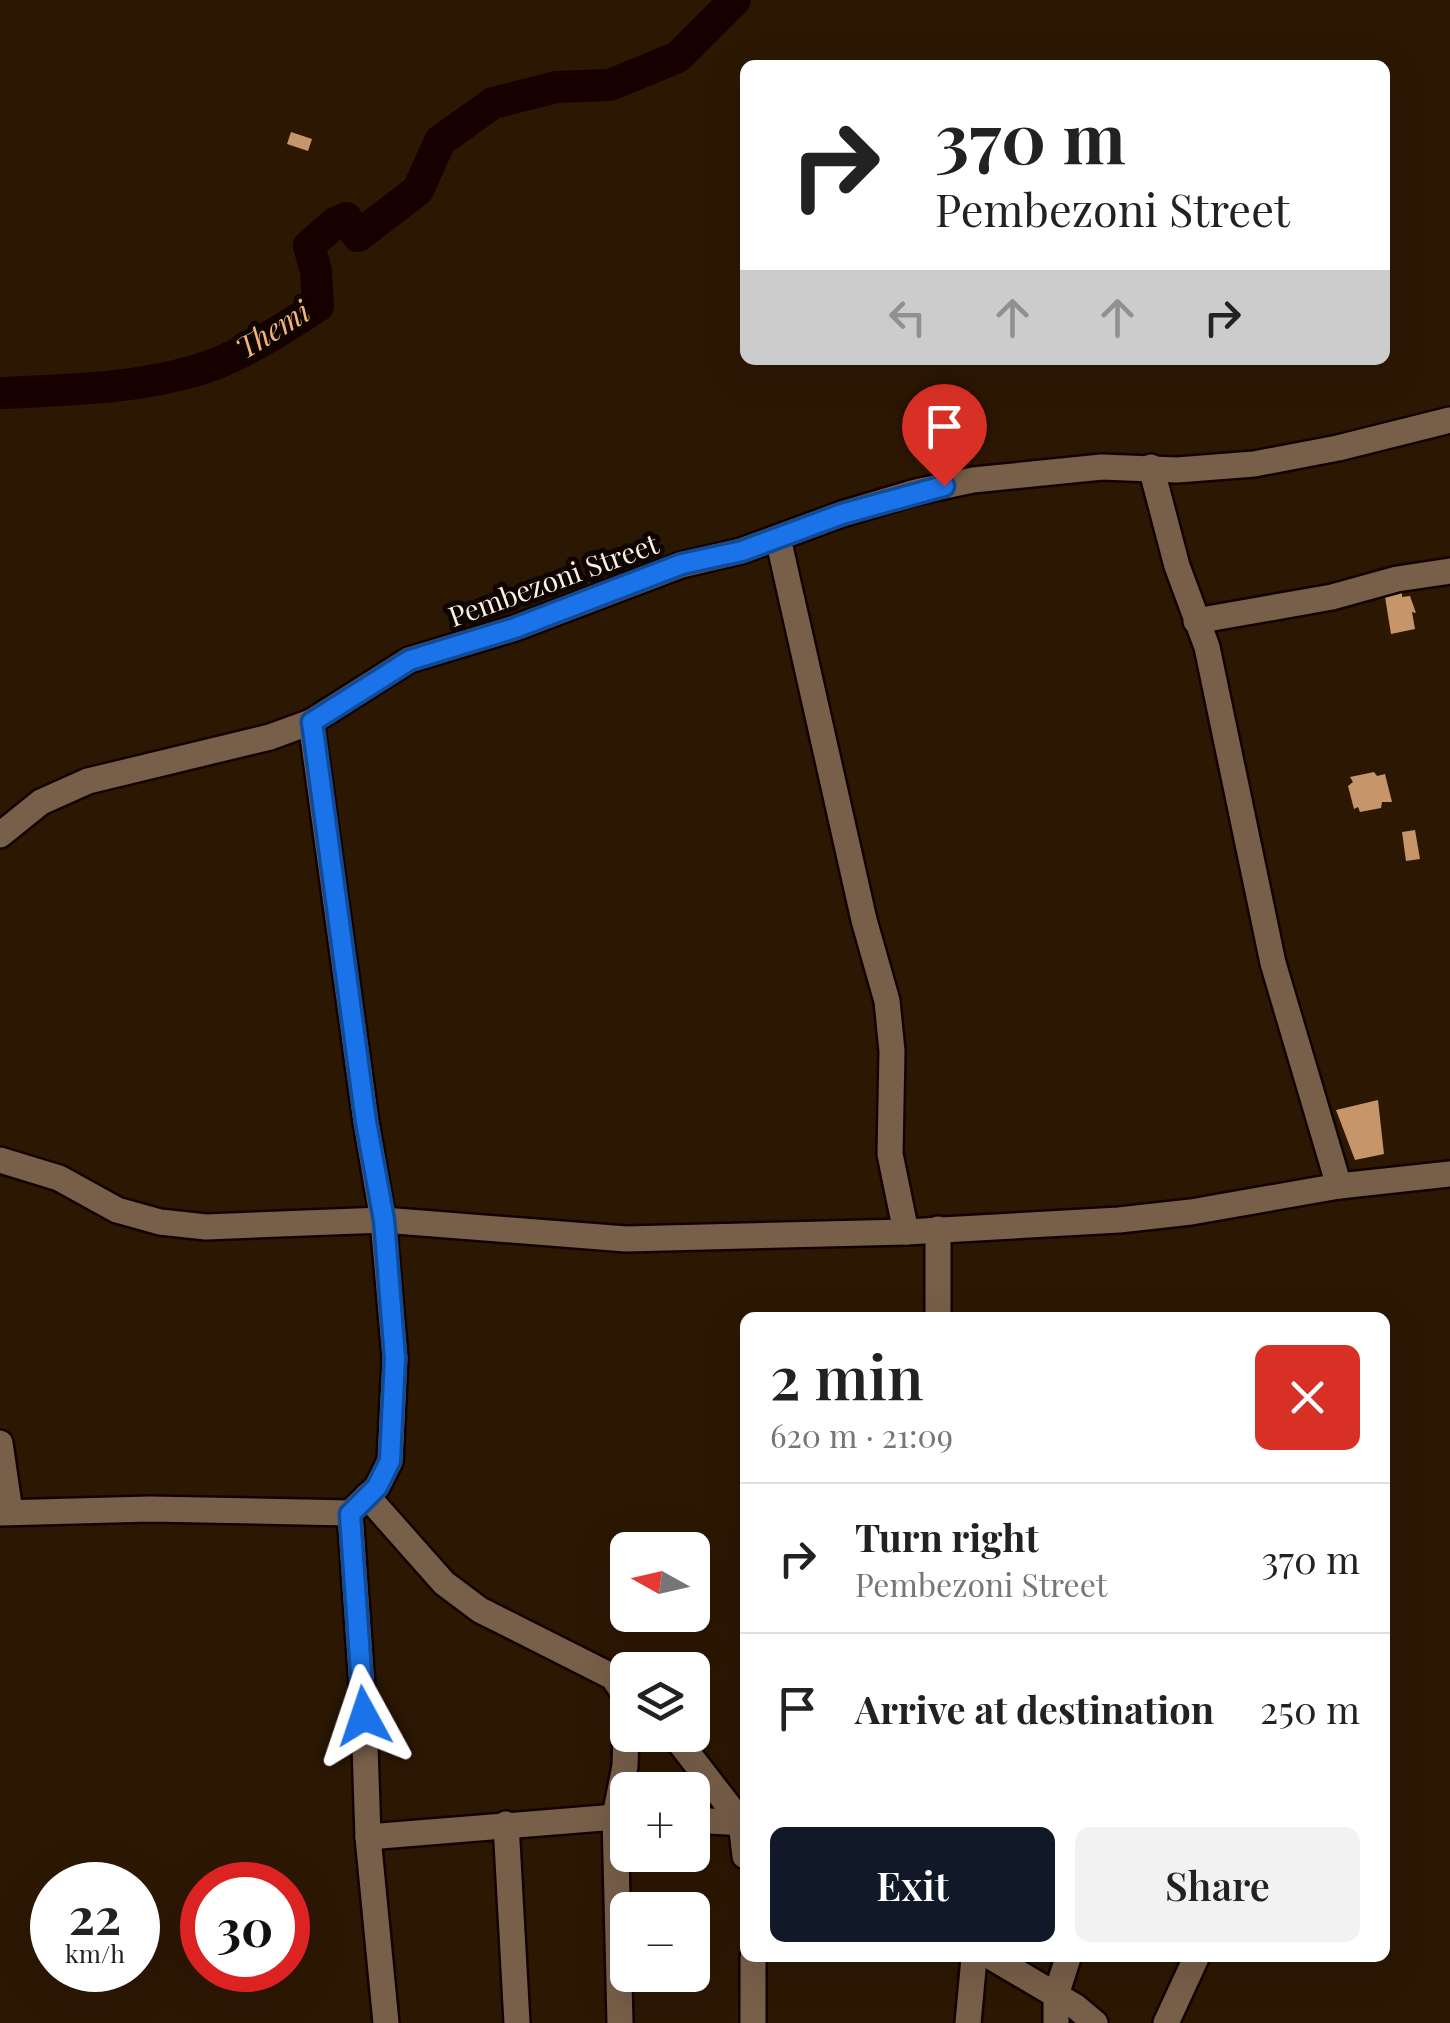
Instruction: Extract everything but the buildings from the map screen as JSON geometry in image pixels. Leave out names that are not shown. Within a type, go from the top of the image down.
[{"type":"street","name":"Pembezoni Street","points":[[0,834],[41,802],[88,782],[270,738],[312,722],[410,660],[515,628],[682,564],[742,551],[916,492],[972,480],[1102,467],[1152,466],[1176,470],[1254,464],[1450,420]]},
{"type":"street","points":[[1152,466],[1177,566],[1207,647],[1274,963],[1339,1186]]},
{"type":"street","points":[[778,538],[864,920],[887,1000],[892,1051],[890,1154],[906,1232]]},
{"type":"street","points":[[1196,621],[1332,598],[1397,579],[1450,572]]},
{"type":"street","points":[[312,722],[366,1122],[384,1220],[395,1358],[390,1461],[377,1487],[359,1505],[368,1837],[386,2023]]},
{"type":"street","points":[[0,1160],[59,1178],[117,1210],[160,1222],[206,1227],[384,1220],[626,1239],[906,1232],[1191,1212],[1339,1186],[1450,1174]]},
{"type":"street","points":[[938,1230],[938,1312]]},
{"type":"street","points":[[0,1443],[5,1512],[359,1505],[444,1583],[480,1610],[610,1675]]},
{"type":"street","points":[[687,1752],[740,1819]]},
{"type":"street","points":[[368,1837],[610,1817]]},
{"type":"street","points":[[710,1821],[740,1823]]},
{"type":"street","points":[[506,1824],[518,2023]]},
{"type":"street","points":[[620,2023],[621,1872]]},
{"type":"street","points":[[753,1962],[753,2023]]},
{"type":"street","points":[[968,2023],[974,1962]]},
{"type":"street","points":[[999,1962],[1095,2023]]},
{"type":"street","points":[[1056,2023],[1056,1995],[1067,1962]]},
{"type":"street","points":[[1166,2023],[1194,1962]]},
{"type":"waterway","name":"Themi","points":[[0,393],[152,381],[201,369],[247,349],[318,306],[316,271],[309,246],[346,218],[358,236],[418,190],[440,141],[493,103],[556,87],[610,85],[678,57],[735,0]]},
{"type":"route","points":[[364,1716],[350,1514],[377,1487],[390,1461],[395,1358],[384,1220],[366,1122],[312,722],[410,660],[515,628],[682,564],[742,551],[842,514],[944,486]]}]
